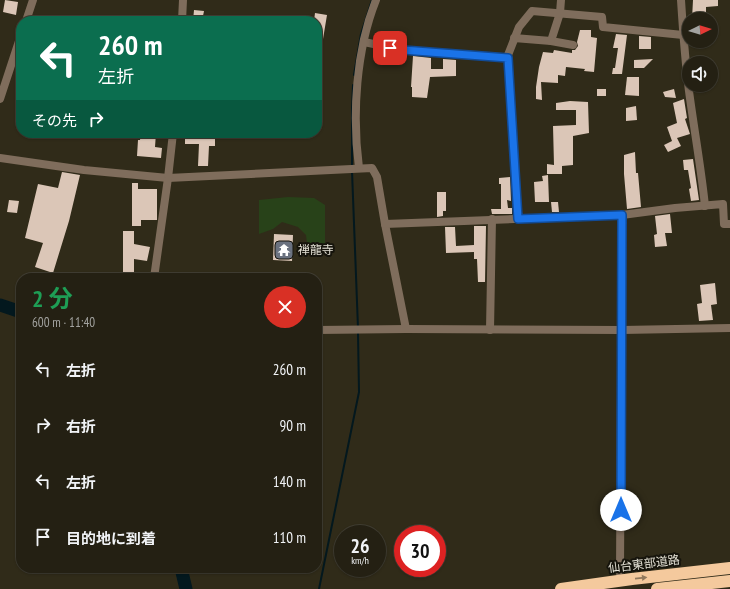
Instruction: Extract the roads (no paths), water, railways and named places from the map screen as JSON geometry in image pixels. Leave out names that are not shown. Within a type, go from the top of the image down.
[{"type":"highway","name":"仙台東部道路","points":[[561,589],[730,568]]},
{"type":"highway","points":[[657,589],[730,581]]},
{"type":"street","points":[[28,16],[33,0]]},
{"type":"street","points":[[182,16],[183,0]]},
{"type":"street","points":[[355,169],[356,106],[358,86],[366,27],[376,0]]},
{"type":"street","points":[[552,41],[560,13],[560,0]]},
{"type":"street","points":[[681,0],[682,18]]},
{"type":"street","points":[[518,219],[508,58],[519,27],[532,11],[602,17],[603,27],[682,35]]},
{"type":"street","points":[[514,38],[552,41],[573,45]]},
{"type":"street","points":[[364,42],[403,50],[508,58]]},
{"type":"street","points":[[685,48],[705,206]]},
{"type":"street","points":[[0,99],[16,50]]},
{"type":"street","points":[[155,273],[172,138]]},
{"type":"street","points":[[0,158],[84,170],[168,178],[372,168],[377,177],[406,329]]},
{"type":"street","points":[[385,224],[622,215],[675,208],[723,204],[724,224],[730,224]]},
{"type":"street","points":[[620,573],[622,215]]},
{"type":"street","points":[[490,330],[492,220]]},
{"type":"street","points":[[322,330],[622,330],[730,328]]},
{"type":"waterway","points":[[354,75],[361,34],[372,0]]},
{"type":"waterway","points":[[352,166],[353,85]]},
{"type":"waterway","points":[[352,171],[358,328]]},
{"type":"waterway","points":[[0,305],[16,310]]},
{"type":"waterway","points":[[319,589],[359,392],[358,333]]},
{"type":"waterway","points":[[182,573],[186,589]]},
{"type":"place","name":"禅龍寺","points":[[284,250]]}]
